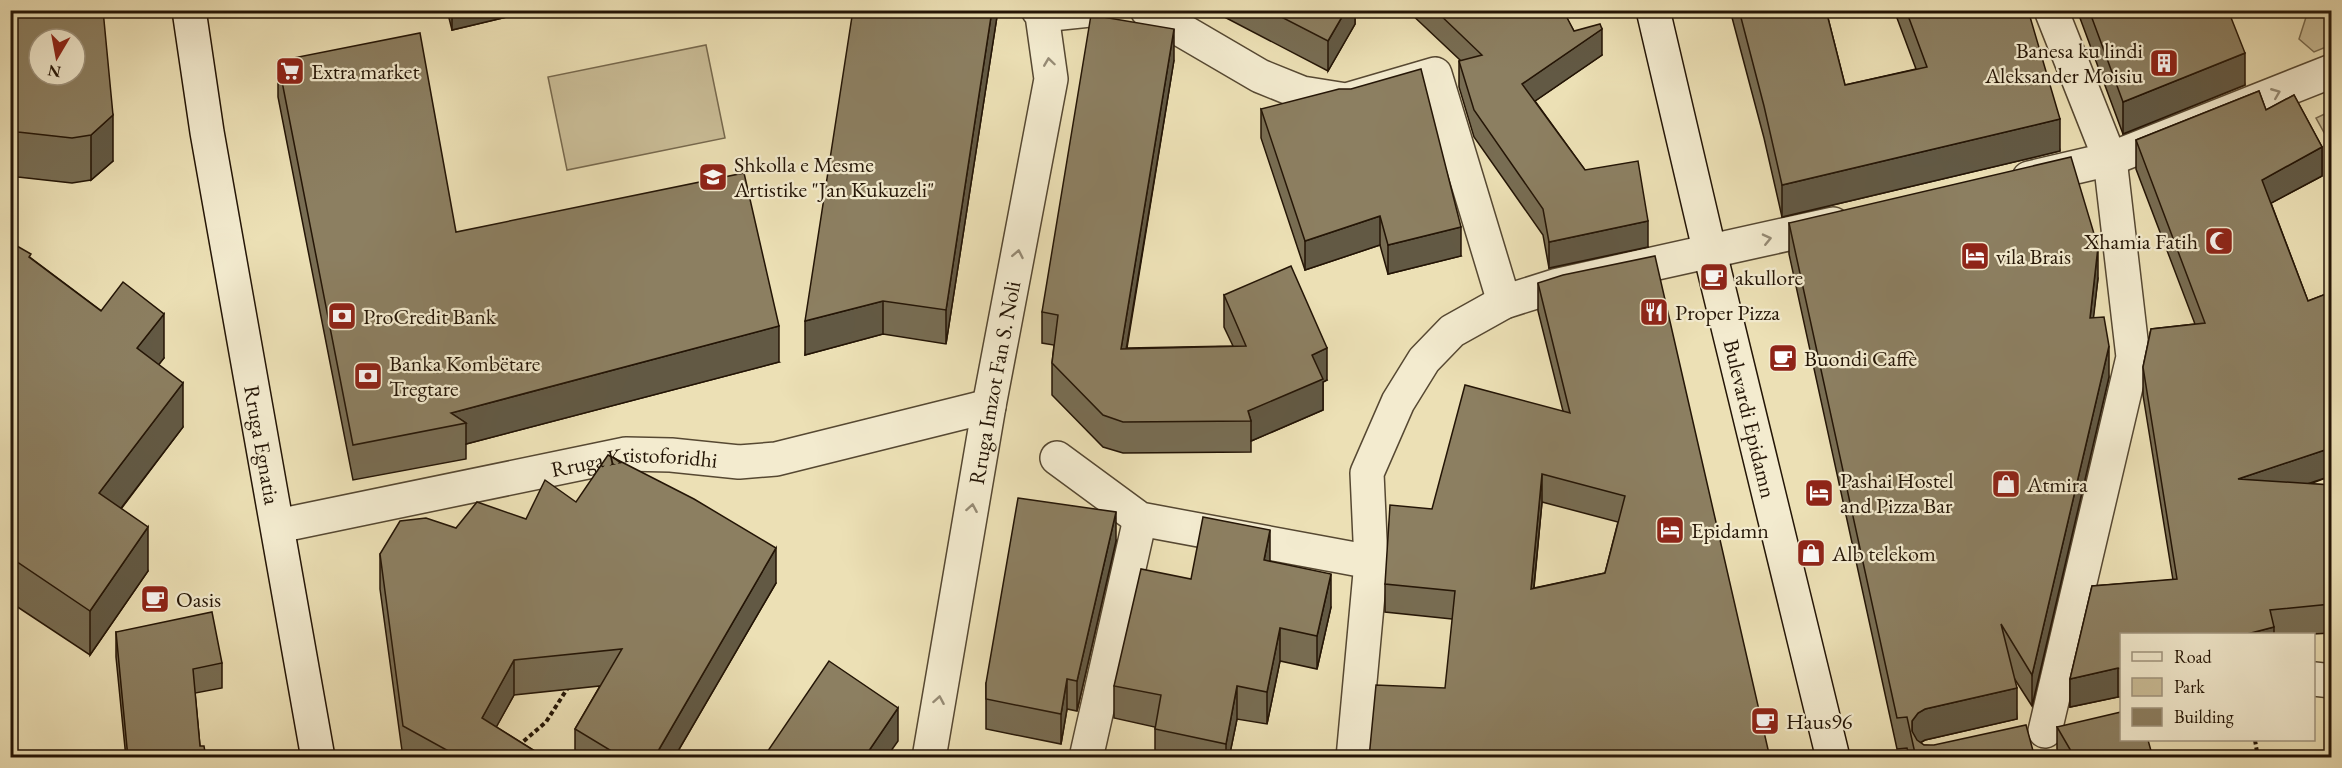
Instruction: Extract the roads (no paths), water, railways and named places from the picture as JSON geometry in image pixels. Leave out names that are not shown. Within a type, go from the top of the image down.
[{"type":"street","name":"Rruga Egnatia","points":[[167,10],[207,132]]},
{"type":"street","name":"Rruga Egnatia","points":[[189,10],[207,132],[318,758]]},
{"type":"street","points":[[1040,13],[1090,10]]},
{"type":"street","points":[[1147,10],[1260,76],[1302,93],[1346,99],[1435,74],[1504,302]]},
{"type":"street","name":"Bulevardi Epidamn","points":[[1653,10],[1833,758]]},
{"type":"street","points":[[2045,731],[2133,357],[2110,159],[2051,10]]},
{"type":"street","name":"Rruga Imzot Fan S. Noli","points":[[929,758],[989,406],[1051,79],[1040,13]]},
{"type":"street","points":[[1996,186],[2110,159],[2331,70]]},
{"type":"street","points":[[1353,758],[1371,562],[1367,473],[1398,402],[1424,360],[1452,331],[1504,302],[1558,285],[1710,253],[1858,218]]},
{"type":"street","name":"Rruga Kristoforidhi","points":[[278,526],[626,454],[671,455],[739,462],[776,459],[989,406]]},
{"type":"street","points":[[1057,458],[1140,519],[1371,562]]},
{"type":"street","points":[[1086,758],[1140,519]]},
{"type":"street","points":[[2315,679],[2331,681]]},
{"type":"street","points":[[2011,739],[2078,724]]},
{"type":"place","name":"Banesa ku lindi Aleksander Moisiu","points":[[2164,63]]},
{"type":"place","name":"Extra market","points":[[290,71]]},
{"type":"place","name":"Shkolla e Mesme Artistike \"Jan Kukuzeli\"","points":[[713,177]]},
{"type":"place","name":"Xhamia Fatih","points":[[2219,241]]},
{"type":"place","name":"vila Brais","points":[[1975,256]]},
{"type":"place","name":"akullore","points":[[1714,277]]},
{"type":"place","name":"Proper Pizza","points":[[1654,312]]},
{"type":"place","name":"ProCredit Bank","points":[[342,316]]},
{"type":"place","name":"Buondi Caffè","points":[[1783,358]]},
{"type":"place","name":"Banka Kombëtare Tregtare","points":[[368,376]]},
{"type":"place","name":"Atmira","points":[[2006,484]]},
{"type":"place","name":"Pashai Hostel and Pizza Bar","points":[[1819,493]]},
{"type":"place","name":"Epidamn","points":[[1670,530]]},
{"type":"place","name":"Alb telekom","points":[[1811,553]]},
{"type":"place","name":"Oasis","points":[[155,599]]},
{"type":"place","name":"Haus96","points":[[1765,721]]}]
